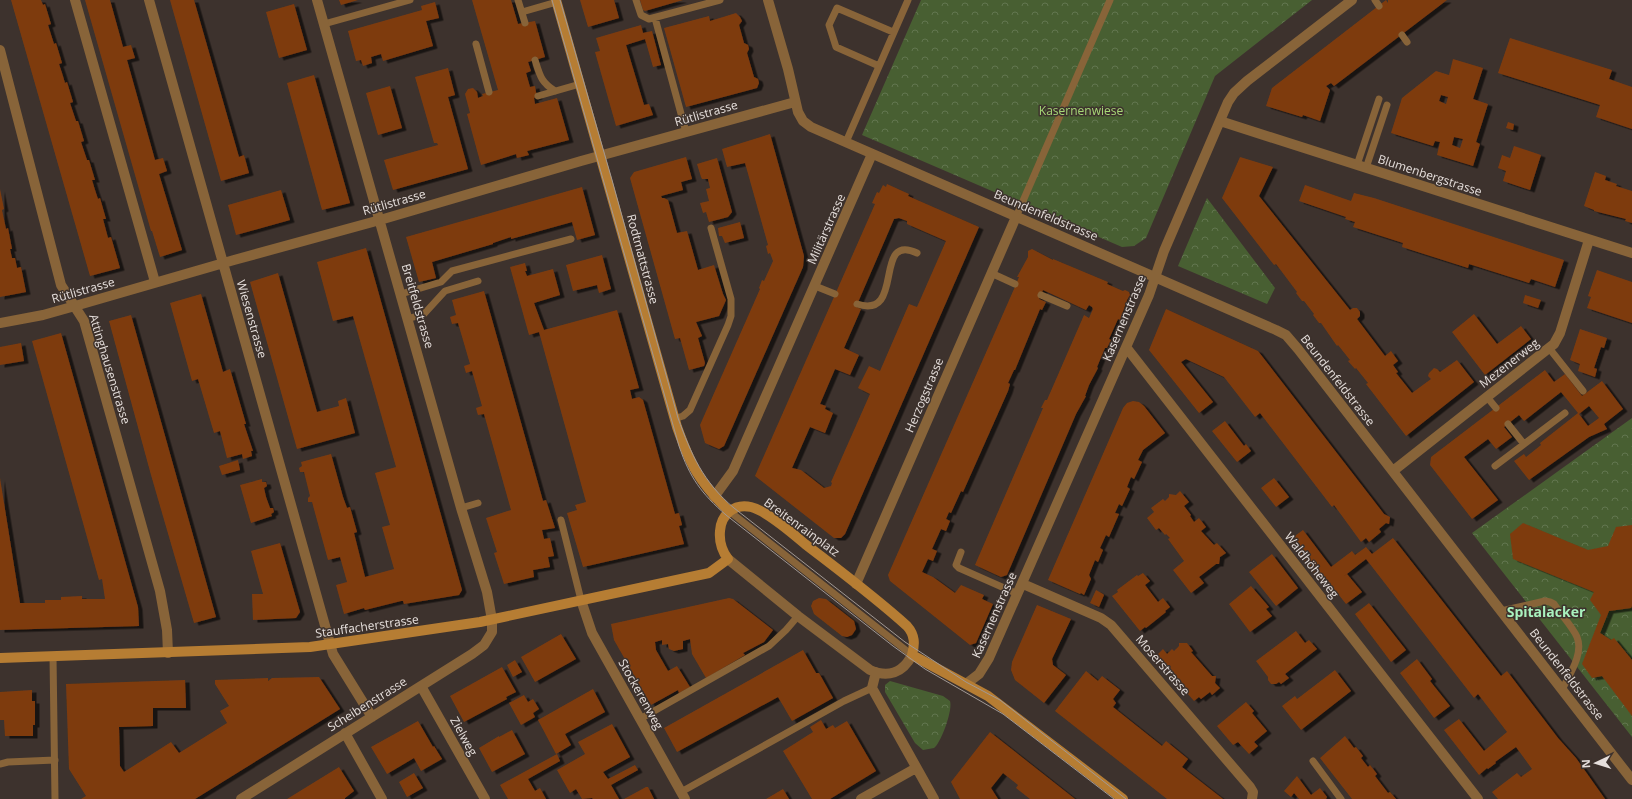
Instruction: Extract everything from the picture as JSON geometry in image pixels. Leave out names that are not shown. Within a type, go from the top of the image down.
[{"type":"street","points":[[75,0],[155,282]]},
{"type":"street","name":"Wiesenstrasse","points":[[149,0],[331,645],[336,660],[372,717]]},
{"type":"street","name":"Breitfeldstrasse","points":[[317,0],[486,592],[492,620]]},
{"type":"street","points":[[768,0],[788,69],[795,102],[798,112],[803,120],[811,127],[872,154]]},
{"type":"street","name":"Kasernenstrasse","points":[[966,684],[979,674],[985,666],[1023,584],[1126,347],[1155,277],[1164,251],[1231,97],[1242,85],[1352,0]]},
{"type":"street","name":"Rodtmattstrasse","points":[[556,1],[674,419],[692,466],[701,482],[729,511]]},
{"type":"street","name":"Attinghausenstrasse","points":[[0,50],[61,285],[86,326],[160,591],[167,630],[168,653]]},
{"type":"street","name":"Rütlistrasse","points":[[0,323],[75,306],[155,282],[380,220],[600,156],[795,102]]},
{"type":"street","name":"Blumenbergstrasse","points":[[1220,121],[1632,253]]},
{"type":"street","name":"Beundenfeldstrasse","points":[[872,154],[1269,326],[1286,335],[1632,780]]},
{"type":"street","name":"Militärstrasse","points":[[714,497],[733,471],[872,154]]},
{"type":"street","name":"Herzogstrasse","points":[[856,584],[1016,217]]},
{"type":"street","name":"Mezenerweg","points":[[1393,471],[1556,342],[1589,240]]},
{"type":"street","name":"Waldhöheweg","points":[[1126,347],[1478,799]]},
{"type":"street","name":"Breitenrainplatz","points":[[729,511],[734,507],[742,506],[753,507],[764,513],[856,584],[910,628],[915,640],[912,655]]},
{"type":"street","points":[[729,511],[724,518],[720,532],[721,547],[728,560],[855,660],[876,672],[886,674],[896,672],[904,667],[912,655],[998,702],[1123,799]]},
{"type":"street","name":"Stauffacherstrasse","points":[[0,658],[296,649],[331,645],[492,620],[706,574],[728,560]]},
{"type":"street","name":"Moserstrasse","points":[[1023,584],[1101,618],[1111,625],[1250,787],[1253,792],[1252,799]]},
{"type":"street","name":"Stockerenweg","points":[[581,600],[592,633],[683,796]]},
{"type":"street","name":"Scheibenstrasse","points":[[241,799],[472,654],[484,645],[492,632],[492,620]]},
{"type":"street","points":[[876,672],[872,688],[934,799]]},
{"type":"street","name":"Zielweg","points":[[421,686],[484,799]]},
{"type":"street","points":[[345,733],[382,799]]},
{"type":"street","points":[[861,799],[916,768]]},
{"type":"lane","points":[[324,24],[388,3],[410,0]]},
{"type":"lane","points":[[518,0],[525,22]]},
{"type":"lane","points":[[636,0],[640,13],[649,19],[720,0]]},
{"type":"lane","points":[[846,142],[908,0]]},
{"type":"lane","points":[[1016,217],[1110,0]]},
{"type":"lane","points":[[522,12],[556,1]]},
{"type":"lane","points":[[879,66],[836,47],[829,26],[836,8],[893,32]]},
{"type":"lane","points":[[655,18],[686,132]]},
{"type":"lane","points":[[1402,35],[1407,42]]},
{"type":"lane","points":[[476,44],[489,92]]},
{"type":"lane","points":[[535,60],[541,78],[546,86],[555,91]]},
{"type":"lane","points":[[538,96],[580,84]]},
{"type":"lane","points":[[1362,167],[1379,99]]},
{"type":"lane","points":[[1362,167],[1386,105]]},
{"type":"lane","points":[[674,419],[683,416],[690,410],[731,316],[731,299],[711,228]]},
{"type":"lane","points":[[401,294],[441,282],[452,271],[571,239]]},
{"type":"lane","points":[[857,304],[864,306],[872,305],[883,298],[887,288],[895,254],[908,250],[917,253]]},
{"type":"lane","points":[[991,273],[1015,284]]},
{"type":"lane","points":[[408,319],[424,314],[445,291],[478,281]]},
{"type":"lane","points":[[815,286],[835,294]]},
{"type":"lane","points":[[1041,295],[1067,306]]},
{"type":"lane","points":[[1549,348],[1583,391]]},
{"type":"lane","points":[[1487,397],[1496,408]]},
{"type":"lane","points":[[1495,466],[1565,413]]},
{"type":"lane","points":[[1508,424],[1524,444]]},
{"type":"lane","points":[[461,508],[478,503]]},
{"type":"lane","points":[[729,511],[912,655]]},
{"type":"lane","points":[[561,520],[581,600]]},
{"type":"lane","points":[[961,552],[956,565],[959,568],[1018,594]]},
{"type":"lane","points":[[1501,611],[1544,601],[1554,604],[1576,635],[1579,645],[1577,656],[1562,690]]},
{"type":"lane","points":[[640,719],[769,646],[798,616]]},
{"type":"lane","points":[[53,656],[56,799]]},
{"type":"lane","points":[[683,796],[844,701],[872,688]]},
{"type":"lane","points":[[0,764],[8,762],[55,760]]},
{"type":"lane","points":[[1313,761],[1341,799]]},
{"type":"green space","name":"Kasernenwiese","points":[[921,0],[1312,0],[1215,76],[1146,238],[1134,246],[1122,247],[862,135]]},
{"type":"green space","points":[[1207,198],[1275,288],[1267,304],[1178,266]]},
{"type":"green space","points":[[1632,418],[1632,737],[1472,533]]},
{"type":"green space","points":[[890,681],[943,696],[950,701],[950,711],[946,726],[940,740],[934,748],[923,750],[915,743],[885,692],[885,685]]},
{"type":"building","points":[[11,0],[41,0],[43,5],[45,4],[51,24],[48,25],[54,44],[56,43],[62,63],[59,64],[65,83],[67,82],[73,102],[70,103],[76,121],[78,121],[84,141],[81,142],[87,160],[89,160],[95,180],[92,180],[98,199],[100,198],[106,219],[103,219],[108,238],[111,237],[120,268],[90,276]]},
{"type":"building","points":[[85,0],[110,0],[123,47],[131,45],[135,58],[127,60],[155,160],[163,158],[167,171],[159,174],[182,250],[160,257],[151,231]]},
{"type":"building","points":[[170,0],[194,0],[239,157],[244,155],[249,173],[221,181]]},
{"type":"building","points":[[339,0],[358,0],[341,5]]},
{"type":"building","points":[[472,0],[511,0],[518,24],[535,21],[545,57],[528,62],[531,71],[526,73],[530,87],[535,86],[538,97],[534,98],[535,104],[557,98],[569,140],[527,151],[529,155],[517,158],[516,154],[481,165],[467,114],[470,113],[465,94],[468,89],[473,88],[477,92],[478,98],[483,96],[482,94],[498,90]]},
{"type":"building","points":[[580,0],[614,0],[619,18],[588,27]]},
{"type":"building","points":[[640,0],[683,0],[645,11],[643,10]]},
{"type":"building","points":[[1386,0],[1388,3],[1388,0],[1447,0],[1334,86],[1331,83],[1326,86],[1330,90],[1320,121],[1303,115],[1302,117],[1266,106],[1272,88]]},
{"type":"building","points":[[435,2],[439,18],[426,21],[433,46],[383,61],[381,54],[371,57],[372,63],[363,66],[361,60],[356,61],[348,31],[422,10],[421,6]]},
{"type":"building","points":[[294,4],[307,50],[279,58],[266,12]]},
{"type":"building","points":[[736,13],[742,21],[739,25],[744,43],[748,45],[749,49],[747,53],[754,77],[758,79],[759,83],[757,88],[686,107],[664,28],[709,16],[710,21]]},
{"type":"building","points":[[641,25],[643,33],[652,31],[661,65],[653,67],[645,39],[626,45],[644,105],[649,104],[653,115],[616,126],[595,52],[600,51],[596,38]]},
{"type":"building","points":[[1510,38],[1612,70],[1609,79],[1632,87],[1632,129],[1596,117],[1600,105],[1498,73]]},
{"type":"building","points":[[1453,59],[1483,68],[1473,99],[1488,104],[1476,142],[1480,144],[1473,166],[1437,155],[1440,142],[1435,141],[1433,146],[1391,133],[1402,98],[1436,71],[1449,75]],"holes":[[[1441,95],[1448,97],[1446,104],[1439,101]],[[1454,137],[1463,139],[1460,148],[1452,145]]]},
{"type":"building","points":[[448,68],[455,95],[448,97],[468,169],[393,190],[384,160],[438,145],[437,143],[434,143],[415,77]]},
{"type":"building","points":[[314,75],[350,203],[322,210],[287,83]]},
{"type":"building","points":[[390,86],[402,128],[378,135],[366,93]]},
{"type":"building","points":[[1508,122],[1514,124],[1513,130],[1506,128]]},
{"type":"building","points":[[770,134],[804,256],[803,267],[724,446],[719,449],[705,443],[700,425],[760,289],[762,280],[764,281],[773,261],[770,253],[768,254],[766,246],[768,245],[745,163],[727,167],[722,149]]},
{"type":"building","points":[[1514,146],[1541,155],[1530,190],[1503,181],[1506,171],[1498,168],[1502,155],[1510,158]]},
{"type":"building","points":[[686,157],[692,179],[681,182],[683,190],[661,196],[662,198],[668,200],[677,233],[687,231],[698,270],[714,265],[726,300],[719,316],[696,322],[702,336],[698,338],[705,363],[704,366],[689,370],[680,338],[675,339],[630,178],[634,172]]},
{"type":"building","points":[[1240,157],[1273,167],[1259,196],[1350,310],[1357,308],[1360,312],[1360,316],[1357,319],[1385,356],[1391,351],[1398,361],[1393,365],[1398,372],[1396,373],[1412,393],[1431,379],[1428,376],[1434,368],[1440,372],[1457,360],[1474,382],[1406,436],[1366,384],[1368,383],[1356,368],[1355,369],[1348,361],[1350,360],[1338,345],[1337,346],[1321,323],[1319,323],[1304,301],[1302,301],[1276,264],[1274,265],[1222,198]]},
{"type":"building","points":[[717,158],[732,212],[728,217],[709,222],[706,212],[703,213],[700,203],[709,201],[706,189],[710,188],[708,179],[702,179],[697,164]]},
{"type":"building","points":[[1595,172],[1606,176],[1605,180],[1617,184],[1616,186],[1632,191],[1632,223],[1625,221],[1626,219],[1594,211],[1584,206]]},
{"type":"building","points":[[887,184],[909,194],[908,196],[979,227],[845,534],[841,538],[834,538],[755,476],[875,204],[872,203],[877,192],[879,193],[883,185],[886,187]],"holes":[[[899,218],[907,221],[907,224],[946,241],[917,307],[909,304],[880,371],[869,366],[858,388],[870,394],[831,482],[831,486],[824,488],[801,470],[792,468],[810,427],[825,433],[833,413],[825,409],[826,406],[820,404],[835,369],[850,375],[859,355],[844,348],[861,309],[856,307],[894,219]]]},
{"type":"building","points":[[1305,185],[1351,201],[1354,193],[1374,198],[1564,260],[1555,287],[1531,279],[1529,283],[1469,264],[1468,268],[1402,247],[1403,243],[1353,227],[1355,222],[1345,219],[1346,217],[1299,201]]},
{"type":"building","points":[[582,187],[595,235],[577,240],[572,222],[511,239],[511,237],[493,244],[432,262],[436,278],[419,282],[406,237]]},
{"type":"building","points":[[0,189],[4,209],[2,210],[6,229],[8,228],[12,258],[15,258],[17,268],[21,267],[26,292],[0,297]]},
{"type":"building","points":[[281,190],[290,220],[236,235],[228,205]]},
{"type":"building","points":[[740,222],[744,238],[725,243],[722,236],[719,236],[718,228]]},
{"type":"building","points":[[366,248],[462,590],[459,595],[404,604],[403,601],[401,601],[365,610],[364,608],[344,614],[336,585],[347,582],[340,557],[328,560],[312,502],[308,502],[308,498],[310,496],[304,472],[300,472],[299,468],[302,466],[301,462],[331,454],[343,497],[347,508],[350,507],[357,532],[354,533],[365,577],[394,569],[382,527],[390,525],[375,473],[396,467],[353,316],[333,321],[317,262]]},
{"type":"building","points":[[1032,249],[1053,260],[1108,282],[1107,284],[1123,291],[1125,290],[1129,292],[1130,295],[1120,320],[1118,319],[1109,339],[1111,340],[1107,348],[1105,348],[1097,367],[1098,368],[1089,385],[1086,396],[1076,414],[1007,575],[1001,577],[975,565],[1043,408],[1041,408],[1045,400],[1047,400],[1084,315],[1089,318],[1093,309],[1089,305],[1086,310],[1043,290],[1039,299],[1046,302],[1042,310],[1040,309],[1015,370],[1008,383],[1010,384],[1008,391],[963,492],[961,491],[951,513],[949,512],[946,519],[950,521],[946,531],[941,529],[932,549],[937,551],[933,561],[928,559],[922,572],[933,577],[955,593],[961,585],[984,595],[982,599],[993,604],[976,643],[970,645],[890,581],[888,575],[1014,289],[1019,277],[1017,277],[1028,257],[1028,251]]},
{"type":"building","points":[[602,255],[611,289],[599,293],[597,285],[573,291],[566,265]]},
{"type":"building","points":[[525,263],[527,271],[525,271],[527,276],[553,269],[560,295],[534,303],[544,330],[617,310],[639,388],[630,390],[632,399],[639,397],[643,400],[675,514],[679,513],[682,525],[679,526],[684,544],[583,567],[567,513],[577,510],[575,505],[586,502],[539,332],[529,335],[510,267]]},
{"type":"building","points":[[1597,270],[1632,282],[1632,323],[1587,308],[1591,297],[1588,296]]},
{"type":"building","points":[[278,273],[317,412],[339,406],[338,401],[346,398],[355,433],[297,449],[250,282]]},
{"type":"building","points":[[484,291],[543,501],[546,500],[555,528],[542,530],[544,539],[550,538],[554,556],[548,557],[550,567],[533,570],[534,577],[504,584],[494,553],[497,552],[486,518],[511,510],[484,414],[478,415],[477,412],[476,408],[482,406],[472,371],[466,373],[464,366],[470,364],[458,323],[452,324],[450,317],[456,315],[452,300]]},
{"type":"building","points":[[201,294],[223,372],[230,369],[246,424],[244,424],[253,451],[251,451],[252,456],[243,459],[242,454],[227,458],[220,431],[214,433],[198,379],[192,381],[170,303]]},
{"type":"building","points":[[1525,295],[1541,300],[1538,308],[1523,303]]},
{"type":"building","points":[[1166,309],[1258,351],[1384,514],[1390,517],[1389,524],[1386,523],[1379,529],[1381,532],[1369,542],[1366,538],[1361,542],[1334,505],[1332,507],[1260,413],[1255,417],[1224,377],[1186,359],[1181,362],[1213,402],[1199,413],[1149,350]]},
{"type":"building","points":[[1474,314],[1497,344],[1521,326],[1531,339],[1485,375],[1452,332]]},
{"type":"building","points":[[131,315],[216,617],[194,623],[151,475],[109,321]]},
{"type":"building","points":[[1580,329],[1607,338],[1604,348],[1601,347],[1594,368],[1597,369],[1595,377],[1578,371],[1580,364],[1570,360]]},
{"type":"building","points":[[61,333],[138,607],[139,626],[0,630],[0,478],[20,603],[45,603],[45,600],[61,600],[61,597],[82,596],[82,599],[105,599],[102,579],[99,580],[32,341]]},
{"type":"building","points":[[21,343],[24,361],[0,365],[0,347]]},
{"type":"building","points":[[1545,370],[1554,382],[1565,374],[1582,396],[1602,381],[1623,409],[1604,424],[1607,429],[1589,437],[1529,480],[1514,461],[1524,454],[1526,457],[1541,445],[1540,443],[1578,413],[1561,392],[1524,421],[1519,415],[1504,427],[1512,437],[1496,449],[1488,439],[1464,457],[1498,500],[1472,519],[1430,465],[1431,457]],"holes":[[[1589,406],[1599,418],[1588,426],[1579,414]]]},
{"type":"building","points":[[1133,401],[1139,402],[1144,406],[1165,433],[1143,450],[1138,460],[1142,462],[1134,479],[1131,477],[1127,487],[1130,489],[1122,506],[1119,504],[1115,513],[1119,514],[1109,537],[1106,535],[1100,548],[1103,550],[1098,562],[1095,560],[1089,575],[1091,579],[1084,595],[1081,593],[1080,594],[1048,580],[1123,408],[1127,403]]},
{"type":"building","points":[[1225,421],[1244,446],[1246,444],[1251,451],[1237,462],[1212,431]]},
{"type":"building","points":[[238,460],[240,470],[222,475],[219,466]]},
{"type":"building","points":[[1274,478],[1289,497],[1276,507],[1261,488]]},
{"type":"building","points":[[262,479],[262,482],[266,482],[267,486],[264,488],[266,497],[270,508],[273,508],[274,512],[271,514],[272,516],[251,523],[240,485]]},
{"type":"building","points":[[1180,491],[1189,502],[1184,506],[1194,522],[1199,518],[1206,527],[1201,531],[1214,545],[1217,543],[1226,553],[1220,557],[1219,564],[1216,564],[1199,577],[1204,583],[1191,593],[1173,570],[1184,561],[1168,539],[1170,538],[1159,528],[1156,530],[1147,518],[1154,512],[1151,508],[1163,499],[1165,501],[1169,497],[1169,494],[1176,495]]},
{"type":"building","points":[[1523,523],[1588,550],[1608,546],[1616,527],[1632,525],[1632,606],[1631,608],[1609,611],[1600,633],[1611,640],[1614,638],[1632,660],[1632,716],[1602,676],[1592,678],[1582,664],[1601,615],[1590,600],[1594,592],[1513,559],[1510,534]]},
{"type":"building","points":[[1303,530],[1331,567],[1352,551],[1355,555],[1366,547],[1372,554],[1393,538],[1501,676],[1507,671],[1558,738],[1576,758],[1605,799],[1498,799],[1492,792],[1517,773],[1521,777],[1532,769],[1516,747],[1479,775],[1444,730],[1459,719],[1484,751],[1507,732],[1478,694],[1474,698],[1366,559],[1343,577],[1347,574],[1362,592],[1346,604],[1324,576],[1319,580],[1288,541]]},
{"type":"building","points":[[280,543],[300,612],[296,618],[253,620],[252,594],[263,594],[251,551]]},
{"type":"building","points":[[1272,554],[1298,588],[1276,606],[1249,572]]},
{"type":"building","points":[[1143,573],[1150,581],[1145,585],[1158,602],[1163,598],[1170,607],[1146,628],[1145,627],[1140,631],[1112,596],[1118,592],[1117,590],[1137,575],[1138,576]]},
{"type":"building","points":[[1251,586],[1269,607],[1266,609],[1272,616],[1250,632],[1229,604]]},
{"type":"building","points":[[1096,590],[1104,595],[1099,607],[1090,603]]},
{"type":"building","points":[[729,598],[733,599],[773,630],[764,642],[743,653],[745,655],[706,678],[692,654],[690,639],[683,641],[683,649],[674,651],[669,649],[668,644],[662,645],[662,640],[655,642],[656,650],[668,671],[677,666],[690,687],[679,693],[678,690],[651,705],[614,640],[611,624]]},
{"type":"building","points":[[819,598],[826,599],[854,621],[856,629],[852,635],[847,637],[842,636],[814,614],[811,606],[813,601]]},
{"type":"building","points":[[1369,603],[1406,650],[1391,662],[1355,614]]},
{"type":"building","points":[[1037,605],[1071,619],[1052,659],[1053,665],[1066,675],[1044,703],[1015,680],[1011,670],[1012,662]]},
{"type":"building","points":[[1296,631],[1305,643],[1309,640],[1317,649],[1285,674],[1289,678],[1281,684],[1279,682],[1276,684],[1271,684],[1268,677],[1256,661]]},
{"type":"building","points":[[561,634],[576,659],[535,682],[521,657]]},
{"type":"building","points":[[1179,643],[1187,643],[1193,651],[1191,652],[1212,676],[1216,676],[1215,683],[1220,688],[1212,695],[1210,692],[1201,699],[1199,697],[1194,701],[1180,685],[1181,684],[1173,674],[1171,675],[1155,657],[1163,649],[1167,654],[1172,649],[1174,651],[1179,646]]},
{"type":"building","points":[[803,650],[816,673],[819,673],[833,698],[792,721],[778,697],[677,752],[664,728]]},
{"type":"building","points":[[1417,659],[1432,679],[1430,681],[1450,706],[1434,718],[1400,673]]},
{"type":"building","points":[[515,660],[522,672],[513,677],[507,665]]},
{"type":"building","points":[[502,667],[516,692],[506,697],[507,699],[464,722],[450,696]]},
{"type":"building","points":[[1335,670],[1351,691],[1301,730],[1282,706],[1295,696],[1297,699]]},
{"type":"building","points":[[1086,671],[1098,681],[1102,676],[1120,690],[1113,699],[1116,703],[1113,707],[1162,746],[1166,741],[1188,759],[1182,767],[1223,799],[1167,799],[1055,711]]},
{"type":"building","points":[[319,677],[340,709],[195,799],[81,799],[86,796],[69,769],[66,684],[185,680],[186,708],[153,708],[153,726],[119,727],[120,766],[124,772],[171,742],[179,753],[227,723],[220,711],[229,706],[215,684],[215,680],[268,678],[268,681],[272,678]]},
{"type":"building","points":[[593,689],[605,712],[565,734],[571,745],[556,754],[538,720]]},
{"type":"building","points":[[32,690],[32,701],[35,701],[35,725],[33,725],[33,736],[5,736],[4,720],[0,720],[0,692]]},
{"type":"building","points":[[524,695],[528,702],[533,699],[539,709],[533,713],[535,717],[521,725],[509,703]]},
{"type":"building","points":[[1246,702],[1254,711],[1252,713],[1267,731],[1254,742],[1258,746],[1249,754],[1238,742],[1233,745],[1217,726]]},
{"type":"building","points":[[821,720],[826,729],[833,725],[835,728],[847,721],[876,771],[830,799],[812,799],[783,751],[813,732],[810,727]]},
{"type":"building","points":[[418,721],[433,747],[434,746],[442,759],[421,771],[414,758],[387,774],[371,747]]},
{"type":"building","points":[[612,724],[630,757],[603,772],[608,779],[635,765],[638,770],[611,785],[619,799],[582,799],[576,789],[570,793],[557,770],[585,754],[578,742]]},
{"type":"building","points":[[512,730],[525,754],[492,772],[479,748]]},
{"type":"building","points":[[990,732],[1075,799],[1030,799],[1016,788],[1018,785],[1003,773],[991,788],[998,799],[960,799],[951,782]]},
{"type":"building","points":[[1345,736],[1354,748],[1356,747],[1363,756],[1361,758],[1368,767],[1370,765],[1377,774],[1375,776],[1388,793],[1390,792],[1396,799],[1352,799],[1320,758]]},
{"type":"building","points":[[557,754],[560,761],[528,779],[535,791],[540,788],[546,799],[508,799],[500,785]]},
{"type":"building","points":[[339,767],[354,791],[345,799],[287,799]]},
{"type":"building","points":[[414,773],[423,788],[407,797],[399,782]]},
{"type":"building","points":[[1297,776],[1311,795],[1320,788],[1327,797],[1326,799],[1299,799],[1294,793],[1291,797],[1284,791]]},
{"type":"building","points":[[648,787],[654,799],[624,799]]},
{"type":"building","points":[[783,789],[789,799],[766,799]]},
{"type":"tram line","points":[[552,0],[679,446],[687,467],[697,484],[726,515],[893,646],[925,669],[1003,714],[1114,799]]},
{"type":"tram line","points":[[560,0],[678,418],[693,455],[706,478],[723,498],[734,508],[905,642],[966,682],[1000,700],[1126,799]]},
{"type":"district","name":"Spitalacker","points":[[1546,611]]}]
